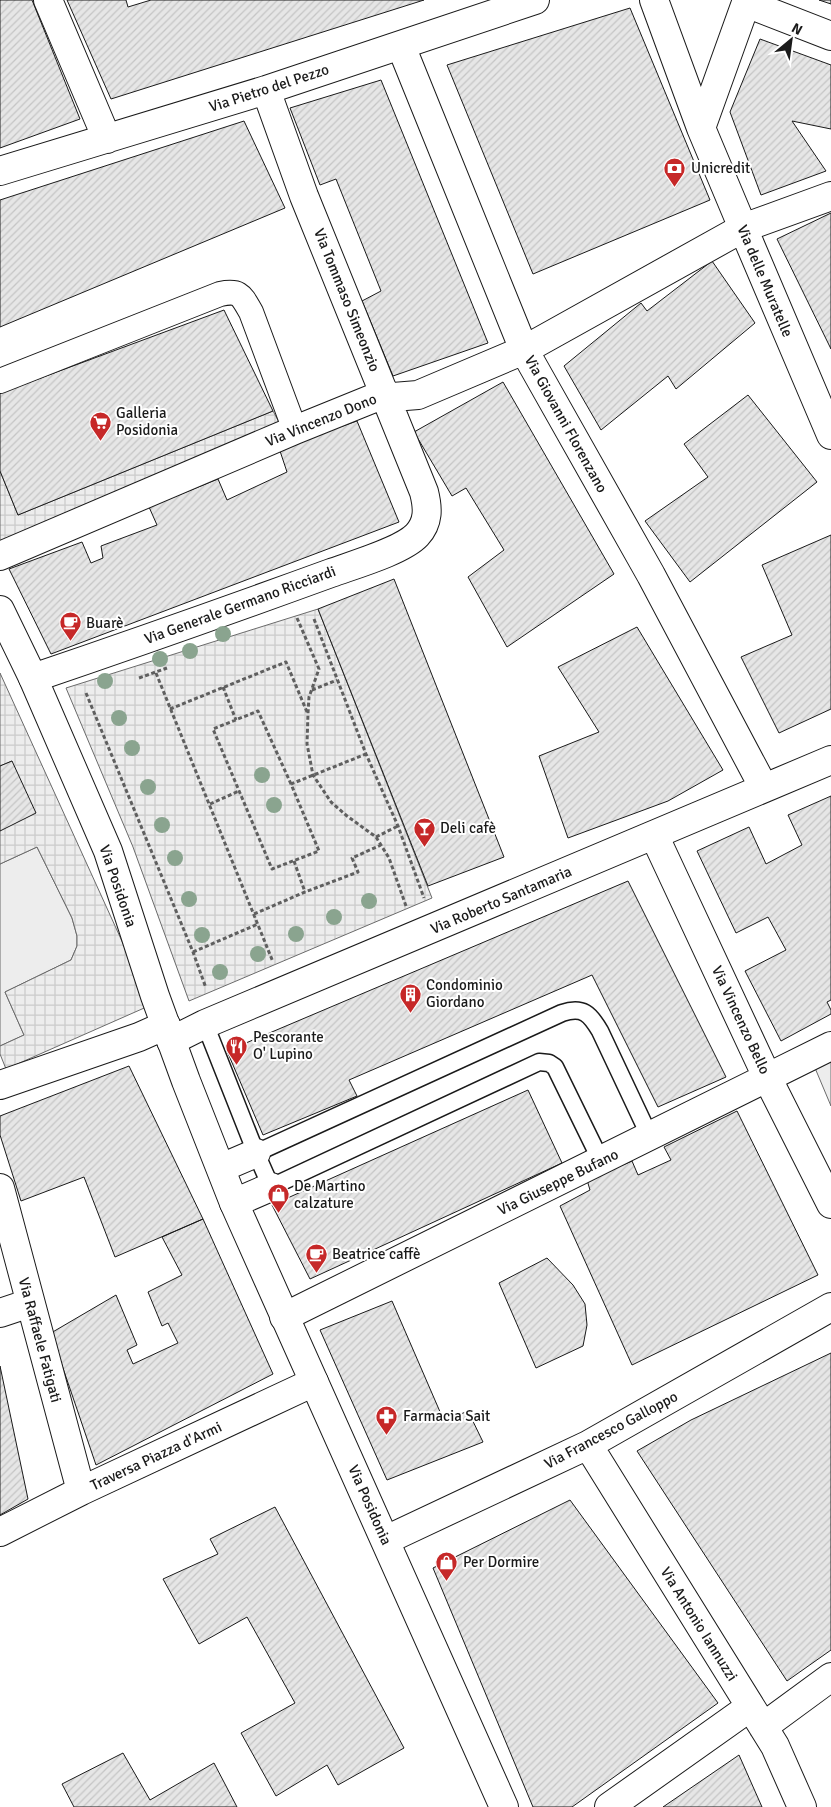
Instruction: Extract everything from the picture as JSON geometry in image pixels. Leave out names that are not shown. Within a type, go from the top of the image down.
[{"type":"street","points":[[48,0],[107,139]]},
{"type":"street","name":"Via Pietro del Pezzo","points":[[0,171],[266,90],[401,46],[498,5],[536,0]]},
{"type":"street","name":"Via delle Muratelle","points":[[654,0],[742,228],[825,404],[831,435]]},
{"type":"street","points":[[702,128],[746,2],[831,36]]},
{"type":"street","name":"Via Giovanni Florenzano","points":[[401,46],[524,350],[651,575],[764,788]]},
{"type":"street","name":"Via Tommaso Simeonzio","points":[[266,90],[304,196],[424,492],[428,510]]},
{"type":"street","name":"Via Vincenzo Dono","points":[[0,556],[384,394],[393,397],[418,395],[524,350],[742,228],[831,196]]},
{"type":"street","points":[[0,381],[220,294],[232,291],[240,295],[252,312],[295,430]]},
{"type":"street","name":"Via Generale Germano Ricciardi","points":[[33,678],[284,590],[397,548],[417,536],[425,524],[428,510]]},
{"type":"street","name":"Via Posidonia","points":[[0,610],[33,678],[108,851],[168,1033],[234,1203],[504,1807]]},
{"type":"street","name":"Via Roberto Santamaria","points":[[0,1085],[139,1037],[168,1033],[206,1024],[831,760]]},
{"type":"street","name":"Via Vincenzo Bello","points":[[654,835],[767,1077],[831,1204]]},
{"type":"street","name":"Via Giuseppe Bufano","points":[[284,1317],[831,1046]]},
{"type":"street","points":[[221,1168],[256,1153]]},
{"type":"street","points":[[234,1203],[271,1187]]},
{"type":"street","name":"Via Raffaele Fatigati","points":[[0,1188],[81,1491]]},
{"type":"street","points":[[0,1313],[30,1304]]},
{"type":"street","name":"Via Francesco Galloppo","points":[[386,1540],[588,1446],[831,1307]]},
{"type":"street","name":"Traversa Piazza d'Armi","points":[[0,1532],[81,1491],[314,1382]]},
{"type":"street","name":"Via Antonio Iannuzzi","points":[[588,1446],[775,1746],[802,1807]]},
{"type":"street","points":[[609,1807],[756,1717],[831,1677]]},
{"type":"lane","points":[[256,1153],[562,1013],[575,1010],[593,1019],[600,1031],[648,1136]]},
{"type":"lane","points":[[206,1024],[271,1187],[539,1062],[555,1066],[563,1079],[601,1161]]},
{"type":"path","points":[[295,616],[320,669],[309,697],[307,744],[313,775],[331,802],[376,837],[389,858],[407,908]]},
{"type":"path","points":[[314,619],[366,754],[398,826],[425,901]]},
{"type":"path","points":[[170,709],[286,662],[308,713]]},
{"type":"path","points":[[156,673],[275,966]]},
{"type":"path","points":[[312,690],[337,680]]},
{"type":"path","points":[[223,687],[236,720]]},
{"type":"path","points":[[84,690],[193,952],[208,993]]},
{"type":"path","points":[[258,711],[319,851],[272,869],[213,729],[236,720],[258,711]]},
{"type":"path","points":[[291,784],[366,754]]},
{"type":"path","points":[[210,804],[239,791]]},
{"type":"path","points":[[376,837],[398,826]]},
{"type":"path","points":[[254,914],[358,872],[352,858],[381,845]]},
{"type":"path","points":[[294,861],[305,892]]},
{"type":"path","points":[[193,952],[258,924]]},
{"type":"shaded area","points":[[273,411],[282,428],[0,542],[0,471],[18,515]]},
{"type":"shaded area","points":[[318,609],[432,898],[189,1001],[133,847],[66,688]]},
{"type":"shaded area","points":[[0,673],[151,1005],[6,1069],[0,1054],[0,1046],[24,1035],[5,992],[71,960],[77,946],[77,936],[72,918],[37,847],[0,864],[0,831],[12,761],[0,766]]},
{"type":"shaded area","points":[[37,847],[72,918],[77,936],[77,946],[71,960],[5,992],[24,1035],[0,1046],[0,864]]},
{"type":"shaded area","points":[[831,1061],[831,1106],[815,1068]]},
{"type":"building","points":[[0,0],[32,0],[80,119],[0,148]]},
{"type":"building","points":[[67,0],[126,0],[128,7],[151,0],[424,0],[111,99]]},
{"type":"building","points":[[819,0],[831,0],[831,4]]},
{"type":"building","points":[[630,8],[710,200],[533,274],[447,65]]},
{"type":"building","points":[[760,39],[831,65],[831,129],[792,121],[826,171],[761,195],[730,112]]},
{"type":"building","points":[[381,80],[488,343],[393,376],[362,301],[381,291],[336,179],[320,185],[290,108]]},
{"type":"building","points":[[244,121],[285,208],[0,327],[0,200]]},
{"type":"building","points":[[831,213],[831,349],[777,239]]},
{"type":"building","points":[[712,261],[755,323],[676,389],[668,376],[601,430],[564,366],[641,303],[647,311]]},
{"type":"building","name":"Galleria Posidonia","points":[[224,310],[273,411],[18,515],[0,471],[0,393]]},
{"type":"building","points":[[503,382],[614,574],[507,647],[468,577],[504,550],[466,488],[452,496],[414,432]]},
{"type":"building","points":[[748,395],[817,482],[690,582],[645,521],[708,477],[684,444]]},
{"type":"building","points":[[357,421],[399,522],[51,654],[9,569],[82,542],[91,563],[103,558],[101,546],[157,525],[149,507],[218,479],[227,500],[287,472],[279,448]]},
{"type":"building","points":[[831,535],[831,709],[779,733],[741,657],[792,635],[762,565]]},
{"type":"building","points":[[394,579],[504,857],[428,886],[318,609]]},
{"type":"building","points":[[637,627],[723,770],[668,801],[568,838],[539,756],[599,732],[558,667]]},
{"type":"building","points":[[12,761],[36,813],[0,831],[0,766]]},
{"type":"building","points":[[831,796],[831,1000],[827,1002],[831,1014],[781,1041],[745,971],[786,950],[768,917],[736,933],[697,851],[749,827],[766,864],[802,845],[788,815]]},
{"type":"building","name":"Condominio Giordano","points":[[628,881],[726,1077],[658,1107],[592,975],[349,1080],[357,1096],[263,1135],[227,1051]]},
{"type":"building","points":[[129,1066],[203,1219],[115,1257],[84,1177],[21,1201],[0,1135],[0,1116]]},
{"type":"building","points":[[528,1090],[562,1163],[310,1279],[272,1205]]},
{"type":"building","points":[[737,1111],[818,1275],[632,1365],[560,1206],[590,1190],[587,1180],[632,1161],[638,1175],[671,1160],[664,1147]]},
{"type":"building","points":[[203,1219],[273,1374],[96,1465],[51,1333],[116,1295],[137,1345],[127,1350],[133,1364],[178,1343],[168,1323],[162,1326],[148,1292],[182,1275],[162,1237]]},
{"type":"building","points":[[547,1258],[573,1285],[585,1304],[587,1325],[583,1346],[536,1368],[499,1283]]},
{"type":"building","points":[[392,1301],[444,1421],[468,1411],[483,1442],[387,1480],[320,1330]]},
{"type":"building","points":[[831,1353],[831,1650],[787,1681],[637,1451],[691,1420]]},
{"type":"building","points":[[0,1366],[28,1499],[0,1515]]},
{"type":"building","points":[[570,1500],[718,1703],[572,1807],[533,1807],[433,1568]]},
{"type":"building","points":[[275,1507],[404,1748],[338,1785],[327,1765],[276,1796],[241,1733],[295,1703],[247,1617],[199,1644],[163,1579],[218,1554],[210,1539]]},
{"type":"building","points":[[123,1753],[150,1800],[214,1763],[237,1807],[74,1807],[62,1784]]},
{"type":"building","points":[[739,1755],[762,1807],[663,1807]]},
{"type":"place","name":"Unicredit","points":[[675,187]]},
{"type":"place","name":"Galleria Posidonia","points":[[100,441]]},
{"type":"place","name":"Buarè","points":[[70,642]]},
{"type":"place","name":"Deli cafè","points":[[424,847]]},
{"type":"place","name":"Condominio Giordano","points":[[410,1013]]},
{"type":"place","name":"Pescorante O' Lupino","points":[[237,1065]]},
{"type":"place","name":"De Martino calzature","points":[[278,1214]]},
{"type":"place","name":"Beatrice caffè","points":[[316,1273]]},
{"type":"place","name":"Farmacia Sait","points":[[387,1435]]},
{"type":"place","name":"Per Dormire","points":[[447,1581]]}]
